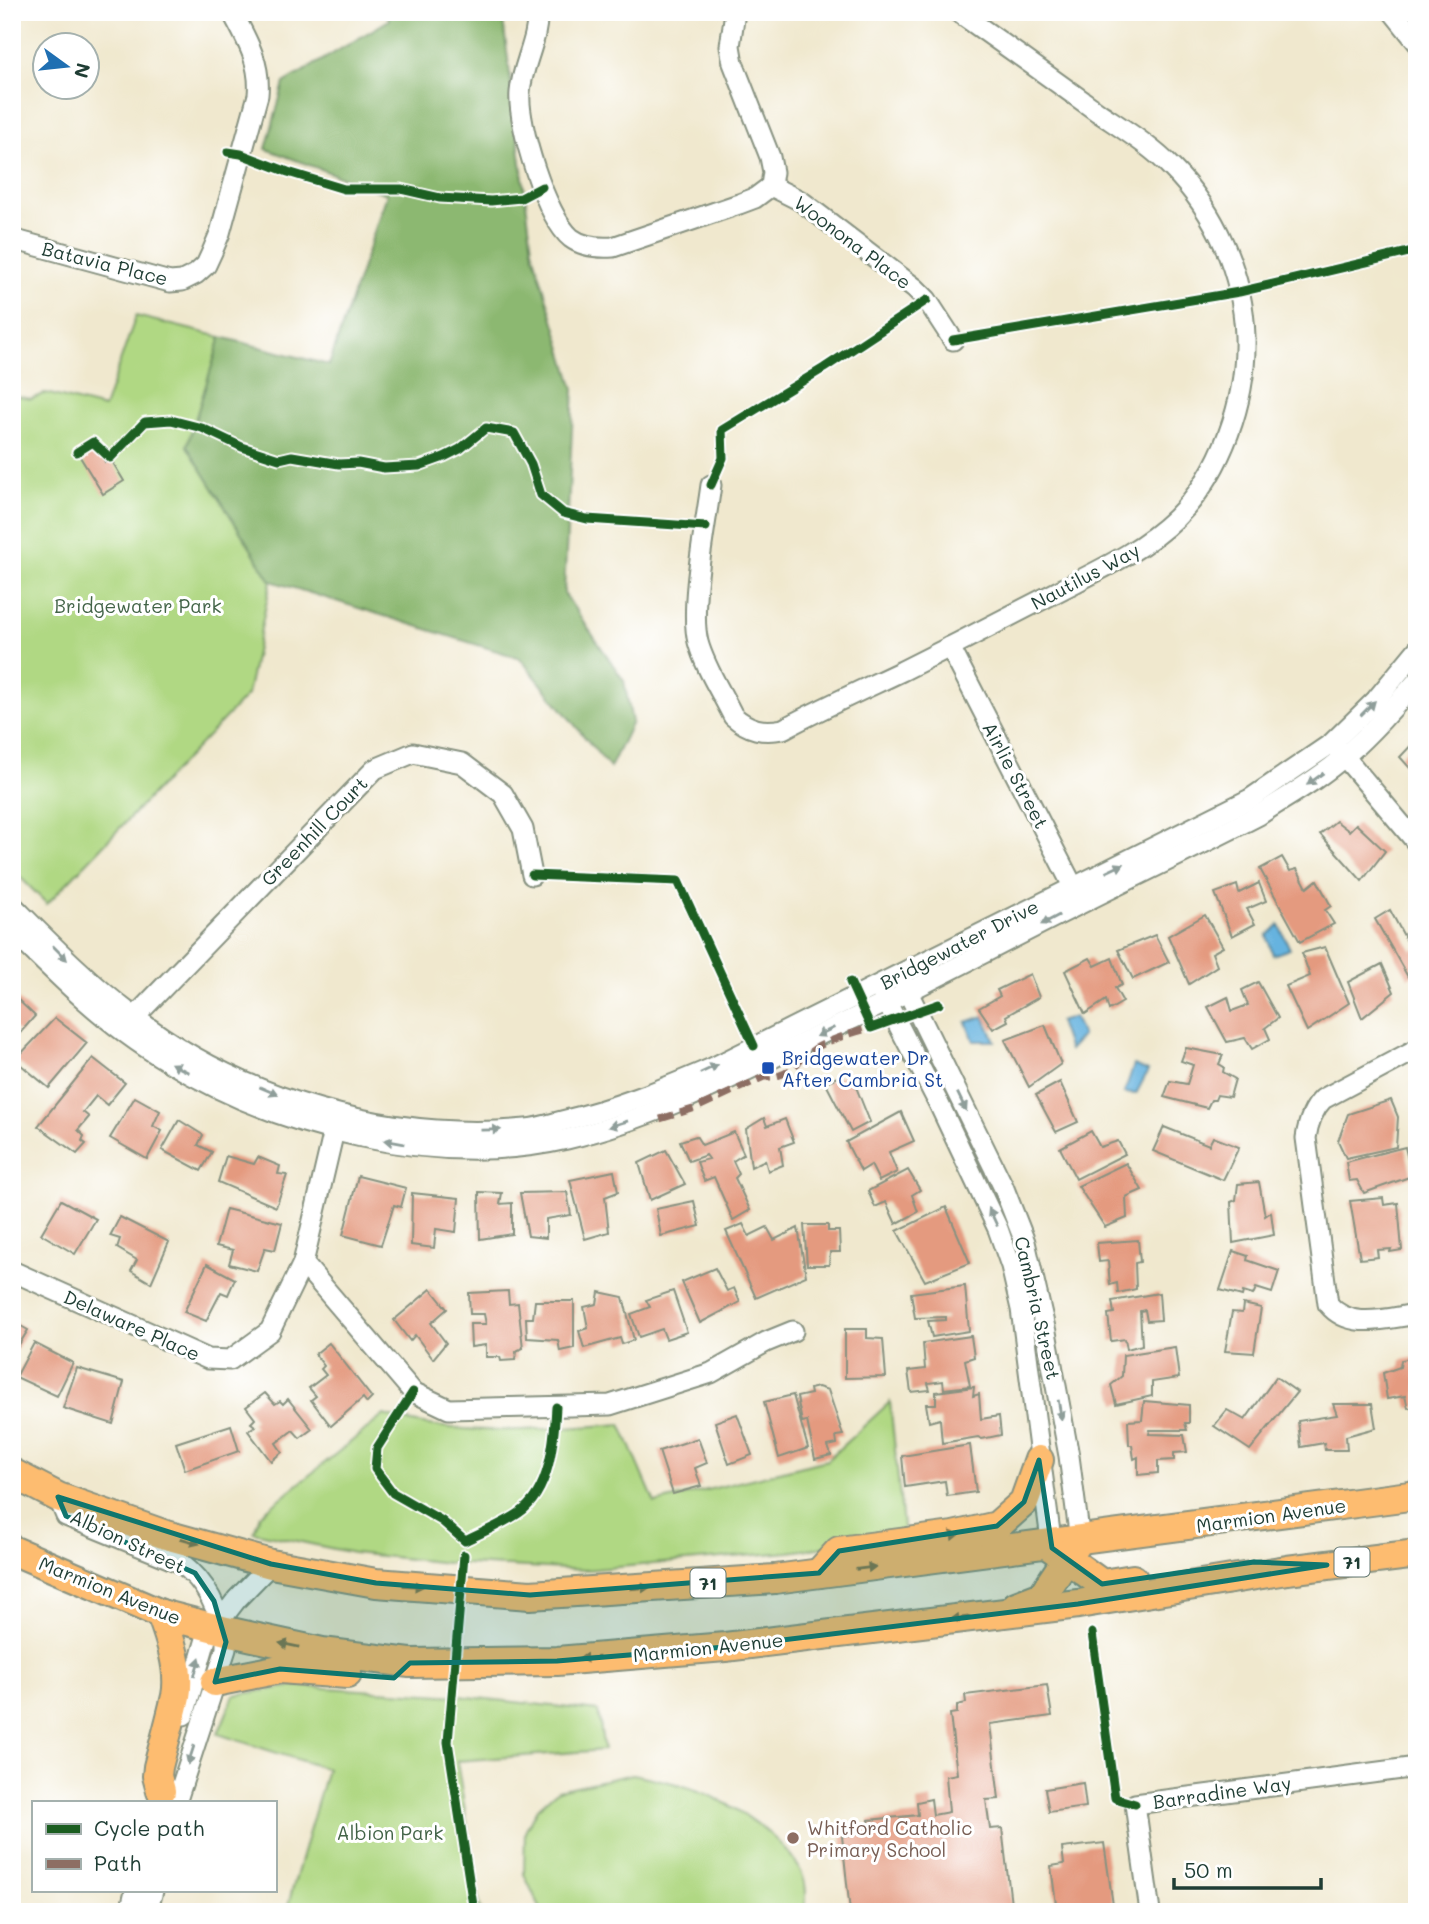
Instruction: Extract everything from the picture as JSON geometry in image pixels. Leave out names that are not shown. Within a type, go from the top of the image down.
[{"type":"highway","points":[[819,1573],[839,1551],[953,1536],[997,1526],[1024,1502],[1039,1460]]},
{"type":"highway","name":"Marmion Avenue","points":[[12,1474],[58,1497],[166,1535],[271,1564],[376,1583],[530,1595],[775,1579],[1062,1548],[1417,1495]]},
{"type":"highway","points":[[993,1615],[1042,1596],[1062,1548],[1102,1584],[1254,1562],[1327,1565]]},
{"type":"highway","name":"Marmion Avenue","points":[[12,1550],[161,1614],[322,1652],[410,1663],[532,1662],[725,1647],[993,1615],[1417,1554]]},
{"type":"highway","points":[[161,1614],[168,1633],[177,1678],[176,1695],[157,1776],[165,1799]]},
{"type":"highway","points":[[215,1682],[280,1669],[394,1678],[410,1663]]},
{"type":"street","name":"Batavia Place","points":[[12,239],[170,282],[182,281],[206,265],[220,233],[259,80],[251,49],[232,12]]},
{"type":"street","points":[[537,12],[534,37],[522,81],[519,109],[523,132],[547,200],[559,223],[570,237],[582,244],[598,248],[613,247],[739,204],[755,198],[771,186],[773,172],[770,157],[733,63],[730,46],[735,12]]},
{"type":"street","name":"Nautilus Way","points":[[711,485],[697,599],[696,631],[699,644],[733,716],[754,730],[770,732],[783,729],[950,647],[1137,550],[1177,516],[1196,494],[1213,466],[1226,440],[1242,381],[1245,326],[1236,275],[1212,221],[1185,182],[1153,151],[958,12]]},
{"type":"street","points":[[1394,12],[1417,42]]},
{"type":"street","name":"Woonona Place","points":[[771,186],[801,201],[915,288],[927,300],[953,340]]},
{"type":"street","name":"Airlie Street","points":[[950,647],[1077,895]]},
{"type":"street","name":"Bridgewater Drive","points":[[1338,750],[1417,650]]},
{"type":"street","name":"Bridgewater Drive","points":[[12,930],[87,1002],[232,1076],[336,1122],[450,1131],[528,1129],[581,1117],[649,1095],[883,994],[1077,895],[1155,848],[1338,750],[1387,715],[1417,681]]},
{"type":"street","points":[[1338,750],[1417,843]]},
{"type":"street","name":"Greenhill Court","points":[[129,1024],[375,769],[413,752],[462,763],[503,794],[523,829],[532,875]]},
{"type":"street","name":"Bridgewater Drive","points":[[12,905],[129,1024]]},
{"type":"street","name":"Cambria Street","points":[[903,983],[1003,1186],[1025,1242],[1043,1319],[1069,1456],[1062,1548]]},
{"type":"street","name":"Cambria Street","points":[[883,994],[998,1229],[1011,1266],[1023,1322],[1039,1460],[1062,1548]]},
{"type":"street","points":[[1417,1049],[1323,1099],[1317,1105],[1307,1127],[1306,1138],[1328,1304],[1335,1312],[1353,1321],[1417,1314]]},
{"type":"street","name":"Delaware Place","points":[[12,1271],[208,1359],[230,1360],[270,1331],[303,1263],[336,1122]]},
{"type":"street","points":[[303,1263],[413,1392],[449,1409],[610,1405],[711,1373],[766,1342],[793,1331]]},
{"type":"street","name":"Albion Street","points":[[58,1497],[66,1516],[181,1563],[195,1573],[214,1601],[226,1649],[215,1682],[165,1799]]},
{"type":"street","points":[[165,1799],[206,1639],[219,1626],[237,1599],[271,1564]]},
{"type":"street","name":"Barradine Way","points":[[1150,1912],[1135,1804],[1417,1767]]},
{"type":"street","points":[[130,1912],[135,1892]]},
{"type":"street","points":[[147,1912],[153,1892]]},
{"type":"highlighted area","points":[[1039,1460],[1052,1548],[1102,1584],[1254,1562],[1327,1565],[1078,1604],[725,1647],[557,1661],[410,1663],[394,1678],[280,1669],[215,1682],[226,1642],[214,1601],[195,1573],[66,1516],[58,1497],[271,1564],[376,1583],[530,1595],[819,1573],[839,1551],[997,1526],[1024,1502]]},
{"type":"green space","points":[[387,12],[502,12],[532,249],[574,389],[564,593],[624,681],[632,722],[610,768],[520,658],[271,581],[187,446],[221,337],[329,365],[387,194],[266,149],[284,83],[389,20]]},
{"type":"green space","name":"Bridgewater Park","points":[[136,316],[221,337],[187,446],[271,581],[247,695],[47,904],[12,869],[12,395],[31,399],[46,393],[104,408]]},
{"type":"green space","points":[[890,1402],[904,1536],[789,1552],[585,1570],[448,1563],[353,1553],[254,1532],[260,1515],[384,1415],[472,1430],[531,1430],[621,1424],[655,1503],[827,1460]]},
{"type":"green space","name":"Albion Park","points":[[295,1686],[459,1696],[598,1711],[604,1750],[457,1761],[481,1912],[286,1912],[327,1769],[218,1734],[234,1695]]},
{"type":"green space","points":[[633,1774],[707,1794],[742,1813],[770,1834],[793,1858],[801,1871],[806,1891],[805,1912],[542,1912],[524,1874],[525,1831],[537,1809],[558,1790]]},
{"type":"water","points":[[1279,925],[1290,949],[1273,955],[1267,936]]},
{"type":"water","points":[[984,1016],[995,1041],[974,1041],[966,1022]]},
{"type":"water","points":[[1074,1017],[1082,1036],[1069,1050],[1059,1022]]},
{"type":"water","points":[[1134,1065],[1148,1071],[1136,1094],[1124,1093]]},
{"type":"building","points":[[93,442],[105,462],[110,458],[124,481],[103,494],[77,452]]},
{"type":"building","points":[[1417,739],[1417,776],[1400,757]]},
{"type":"building","points":[[1336,821],[1349,831],[1356,824],[1385,851],[1362,881],[1320,834]]},
{"type":"building","points":[[1282,857],[1290,871],[1297,869],[1307,888],[1317,880],[1331,906],[1325,910],[1334,924],[1300,942],[1260,869]]},
{"type":"building","points":[[1259,883],[1266,901],[1247,909],[1255,924],[1232,936],[1215,893],[1237,885],[1239,893]]},
{"type":"building","points":[[1390,910],[1412,951],[1417,947],[1417,973],[1408,977],[1375,919]]},
{"type":"building","points":[[1205,915],[1223,947],[1212,953],[1217,966],[1189,984],[1168,936]]},
{"type":"building","points":[[1155,935],[1169,962],[1133,979],[1118,950]]},
{"type":"building","points":[[1325,947],[1349,1003],[1307,1031],[1286,986],[1310,976],[1302,953]]},
{"type":"building","points":[[1090,958],[1095,966],[1112,958],[1122,985],[1115,988],[1123,1002],[1109,1010],[1106,1000],[1085,1014],[1065,971]]},
{"type":"building","points":[[1382,964],[1394,992],[1362,1018],[1348,982]]},
{"type":"building","points":[[1030,974],[1039,997],[1006,1016],[1008,1021],[993,1029],[979,1008],[1000,996],[997,990]]},
{"type":"building","points":[[1258,982],[1278,1018],[1265,1028],[1270,1039],[1252,1049],[1245,1038],[1227,1042],[1208,1007],[1228,997],[1232,1011],[1248,1005],[1242,990]]},
{"type":"building","points":[[12,994],[35,1016],[20,1033],[12,1026]]},
{"type":"building","points":[[55,1018],[87,1043],[49,1088],[15,1060]]},
{"type":"building","points":[[1045,1025],[1061,1064],[1029,1087],[1005,1040]]},
{"type":"building","points":[[1186,1048],[1223,1055],[1219,1064],[1224,1067],[1223,1072],[1235,1079],[1230,1097],[1217,1095],[1207,1108],[1164,1097],[1170,1081],[1187,1084],[1193,1065],[1181,1061]]},
{"type":"building","points":[[93,1058],[125,1083],[107,1105],[96,1096],[83,1112],[89,1117],[78,1130],[84,1136],[82,1141],[86,1144],[77,1154],[38,1126]]},
{"type":"building","points":[[850,1072],[870,1122],[851,1132],[825,1082]]},
{"type":"building","points":[[1060,1082],[1078,1122],[1056,1132],[1036,1095]]},
{"type":"building","points":[[135,1097],[160,1111],[153,1126],[162,1131],[147,1159],[110,1138]]},
{"type":"building","points":[[1391,1100],[1398,1117],[1396,1147],[1346,1158],[1338,1141],[1348,1114]]},
{"type":"building","points":[[901,1112],[914,1141],[889,1152],[897,1172],[879,1181],[871,1165],[861,1171],[846,1142]]},
{"type":"building","points":[[764,1118],[767,1126],[785,1119],[794,1142],[780,1147],[783,1165],[768,1171],[765,1160],[751,1167],[746,1129]]},
{"type":"building","points":[[179,1120],[203,1135],[198,1145],[212,1152],[201,1171],[162,1150]]},
{"type":"building","points":[[1164,1127],[1209,1145],[1213,1137],[1239,1147],[1223,1180],[1153,1151]]},
{"type":"building","points":[[1091,1131],[1100,1147],[1118,1141],[1125,1154],[1076,1179],[1060,1148]]},
{"type":"building","points":[[734,1132],[744,1154],[733,1161],[739,1174],[735,1178],[750,1210],[733,1220],[714,1177],[704,1181],[697,1162],[709,1159],[706,1155],[689,1161],[680,1141],[696,1136],[702,1145]]},
{"type":"building","points":[[1405,1147],[1412,1176],[1364,1193],[1357,1180],[1349,1181],[1346,1162]]},
{"type":"building","points":[[666,1150],[685,1184],[650,1200],[639,1163]]},
{"type":"building","points":[[226,1156],[254,1164],[258,1157],[280,1166],[278,1174],[287,1175],[276,1207],[218,1182]]},
{"type":"building","points":[[1126,1163],[1142,1190],[1126,1197],[1127,1218],[1105,1227],[1078,1186]]},
{"type":"building","points":[[908,1170],[920,1190],[912,1195],[918,1212],[896,1224],[886,1202],[875,1207],[868,1191]]},
{"type":"building","points":[[614,1171],[618,1192],[605,1197],[609,1232],[585,1239],[570,1180]]},
{"type":"building","points":[[358,1176],[406,1188],[401,1207],[394,1205],[381,1245],[343,1235]]},
{"type":"building","points":[[1259,1182],[1265,1216],[1271,1212],[1274,1235],[1233,1243],[1231,1202],[1236,1200],[1238,1184]]},
{"type":"building","points":[[479,1192],[502,1193],[500,1204],[512,1203],[512,1234],[480,1239]]},
{"type":"building","points":[[567,1192],[571,1215],[546,1219],[546,1238],[528,1236],[520,1193]]},
{"type":"building","points":[[412,1193],[459,1198],[456,1232],[436,1229],[434,1248],[411,1245]]},
{"type":"building","points":[[1383,1198],[1384,1205],[1398,1203],[1402,1250],[1377,1250],[1378,1257],[1360,1259],[1350,1201]]},
{"type":"building","points":[[61,1200],[96,1219],[75,1254],[41,1234]]},
{"type":"building","points":[[694,1201],[700,1226],[661,1236],[656,1209]]},
{"type":"building","points":[[946,1207],[970,1263],[925,1281],[897,1231]]},
{"type":"building","points":[[226,1209],[282,1223],[275,1250],[265,1248],[257,1271],[229,1264],[233,1250],[216,1246]]},
{"type":"building","points":[[120,1217],[169,1242],[151,1283],[131,1271],[137,1260],[117,1248],[120,1239],[110,1236]]},
{"type":"building","points":[[743,1224],[749,1236],[767,1227],[774,1240],[798,1228],[806,1276],[756,1298],[726,1231]]},
{"type":"building","points":[[804,1225],[828,1225],[828,1231],[839,1231],[840,1252],[830,1252],[829,1265],[807,1265]]},
{"type":"building","points":[[1138,1240],[1140,1262],[1135,1263],[1136,1289],[1118,1293],[1117,1283],[1110,1285],[1108,1261],[1099,1262],[1097,1243]]},
{"type":"building","points":[[1233,1251],[1248,1256],[1247,1260],[1279,1271],[1272,1293],[1256,1288],[1253,1295],[1243,1292],[1242,1296],[1220,1290]]},
{"type":"building","points":[[207,1264],[235,1279],[228,1295],[221,1292],[206,1321],[184,1312]]},
{"type":"building","points":[[715,1268],[727,1291],[734,1288],[740,1302],[700,1323],[682,1282]]},
{"type":"building","points":[[965,1286],[969,1331],[932,1337],[928,1321],[946,1320],[946,1317],[915,1318],[911,1293]]},
{"type":"building","points":[[431,1289],[447,1309],[431,1323],[446,1343],[433,1359],[415,1335],[410,1341],[394,1320]]},
{"type":"building","points":[[508,1291],[509,1304],[518,1303],[523,1348],[516,1351],[515,1360],[501,1361],[500,1357],[486,1357],[486,1345],[471,1347],[470,1324],[486,1324],[484,1314],[470,1314],[469,1293]]},
{"type":"building","points":[[673,1291],[687,1332],[666,1339],[662,1329],[639,1337],[631,1314],[650,1307],[646,1300]]},
{"type":"building","points":[[599,1292],[623,1297],[634,1340],[622,1344],[620,1338],[584,1348],[579,1331],[588,1328],[584,1307],[597,1304]]},
{"type":"building","points":[[1159,1293],[1161,1320],[1147,1321],[1145,1310],[1140,1311],[1142,1345],[1127,1349],[1125,1339],[1111,1341],[1108,1314],[1114,1313],[1112,1301]]},
{"type":"building","points":[[535,1301],[574,1301],[574,1348],[560,1351],[558,1340],[527,1338],[526,1318],[533,1318]]},
{"type":"building","points":[[1243,1304],[1261,1308],[1254,1353],[1225,1351],[1232,1312],[1242,1313]]},
{"type":"building","points":[[12,1321],[28,1330],[12,1356]]},
{"type":"building","points":[[845,1329],[867,1329],[867,1338],[883,1339],[886,1377],[845,1378]]},
{"type":"building","points":[[971,1336],[974,1357],[965,1360],[970,1386],[944,1389],[943,1381],[928,1383],[930,1390],[911,1392],[908,1371],[925,1369],[923,1343]]},
{"type":"building","points":[[34,1343],[73,1363],[57,1396],[16,1377]]},
{"type":"building","points":[[329,1343],[372,1398],[367,1403],[363,1398],[331,1426],[311,1400],[316,1396],[309,1388],[326,1375],[321,1369],[324,1366],[315,1354]]},
{"type":"building","points":[[1175,1347],[1179,1378],[1152,1382],[1152,1396],[1116,1404],[1111,1385],[1122,1376],[1123,1355]]},
{"type":"building","points":[[1417,1357],[1417,1407],[1408,1408],[1405,1396],[1387,1399],[1383,1373],[1400,1367],[1401,1360]]},
{"type":"building","points":[[77,1368],[124,1382],[113,1424],[63,1408]]},
{"type":"building","points":[[1276,1377],[1297,1392],[1250,1450],[1214,1426],[1227,1410],[1245,1420]]},
{"type":"building","points":[[818,1387],[828,1390],[843,1435],[836,1436],[837,1444],[828,1446],[831,1455],[815,1459],[807,1421],[802,1422],[797,1397],[811,1394],[810,1389]]},
{"type":"building","points":[[974,1387],[973,1396],[979,1394],[981,1419],[999,1416],[1001,1435],[942,1443],[940,1419],[929,1422],[926,1404],[936,1404],[936,1392]]},
{"type":"building","points":[[265,1393],[275,1404],[280,1401],[283,1404],[288,1399],[312,1429],[300,1438],[293,1430],[276,1443],[282,1452],[271,1461],[248,1431],[255,1426],[251,1423],[255,1419],[246,1407]]},
{"type":"building","points":[[793,1395],[808,1448],[779,1458],[764,1402]]},
{"type":"building","points":[[1144,1401],[1189,1405],[1189,1423],[1185,1423],[1187,1430],[1150,1430],[1149,1434],[1184,1435],[1187,1452],[1174,1453],[1174,1460],[1158,1461],[1158,1473],[1138,1475],[1138,1457],[1134,1459],[1132,1445],[1129,1445],[1128,1421],[1142,1420]]},
{"type":"building","points":[[1333,1404],[1372,1404],[1376,1428],[1346,1436],[1347,1450],[1325,1450],[1324,1443],[1301,1447],[1298,1421],[1337,1415]]},
{"type":"building","points":[[737,1414],[752,1455],[729,1464],[715,1422]]},
{"type":"building","points":[[231,1425],[239,1451],[185,1470],[176,1443]]},
{"type":"building","points":[[698,1438],[707,1463],[695,1468],[701,1486],[673,1494],[659,1451]]},
{"type":"building","points":[[970,1445],[976,1492],[947,1496],[945,1481],[905,1487],[902,1456]]},
{"type":"building","points":[[1047,1685],[1052,1716],[990,1724],[999,1799],[986,1800],[990,1829],[1002,1828],[1012,1912],[850,1912],[842,1836],[870,1831],[869,1820],[918,1815],[917,1802],[931,1799],[933,1815],[949,1812],[946,1776],[957,1774],[950,1714],[957,1713],[957,1705],[966,1703],[965,1695]]},
{"type":"building","points":[[1083,1783],[1086,1807],[1049,1812],[1045,1789]]},
{"type":"building","points":[[1104,1843],[1114,1912],[1057,1912],[1051,1866],[1064,1864],[1062,1848]]},
{"type":"marked path","points":[[660,1119],[696,1108],[764,1077],[780,1075],[792,1069],[821,1045],[871,1028]]},
{"type":"cycle path","points":[[228,152],[344,189],[401,189],[440,198],[491,201],[521,198],[542,187]]},
{"type":"cycle path","points":[[953,340],[1239,292],[1417,250]]},
{"type":"cycle path","points":[[711,485],[723,458],[722,430],[824,368],[927,300]]},
{"type":"cycle path","points":[[77,452],[93,442],[110,458],[145,422],[171,420],[202,428],[242,447],[279,459],[292,456],[384,468],[419,466],[460,449],[486,428],[514,433],[531,464],[541,495],[563,513],[587,519],[706,527]]},
{"type":"cycle path","points":[[532,875],[678,881],[754,1046]]},
{"type":"cycle path","points":[[850,982],[871,1028],[939,1004]]},
{"type":"cycle path","points":[[413,1392],[377,1448],[375,1469],[393,1493],[442,1521],[465,1541],[519,1513],[538,1492],[552,1450],[556,1407]]},
{"type":"cycle path","points":[[464,1555],[448,1742],[474,1912]]},
{"type":"cycle path","points":[[1092,1633],[1115,1798],[1135,1804]]},
{"type":"place","name":"Bridgewater Dr After Cambria St","points":[[768,1068]]},
{"type":"place","name":"Whitford Catholic Primary School","points":[[793,1838]]}]
